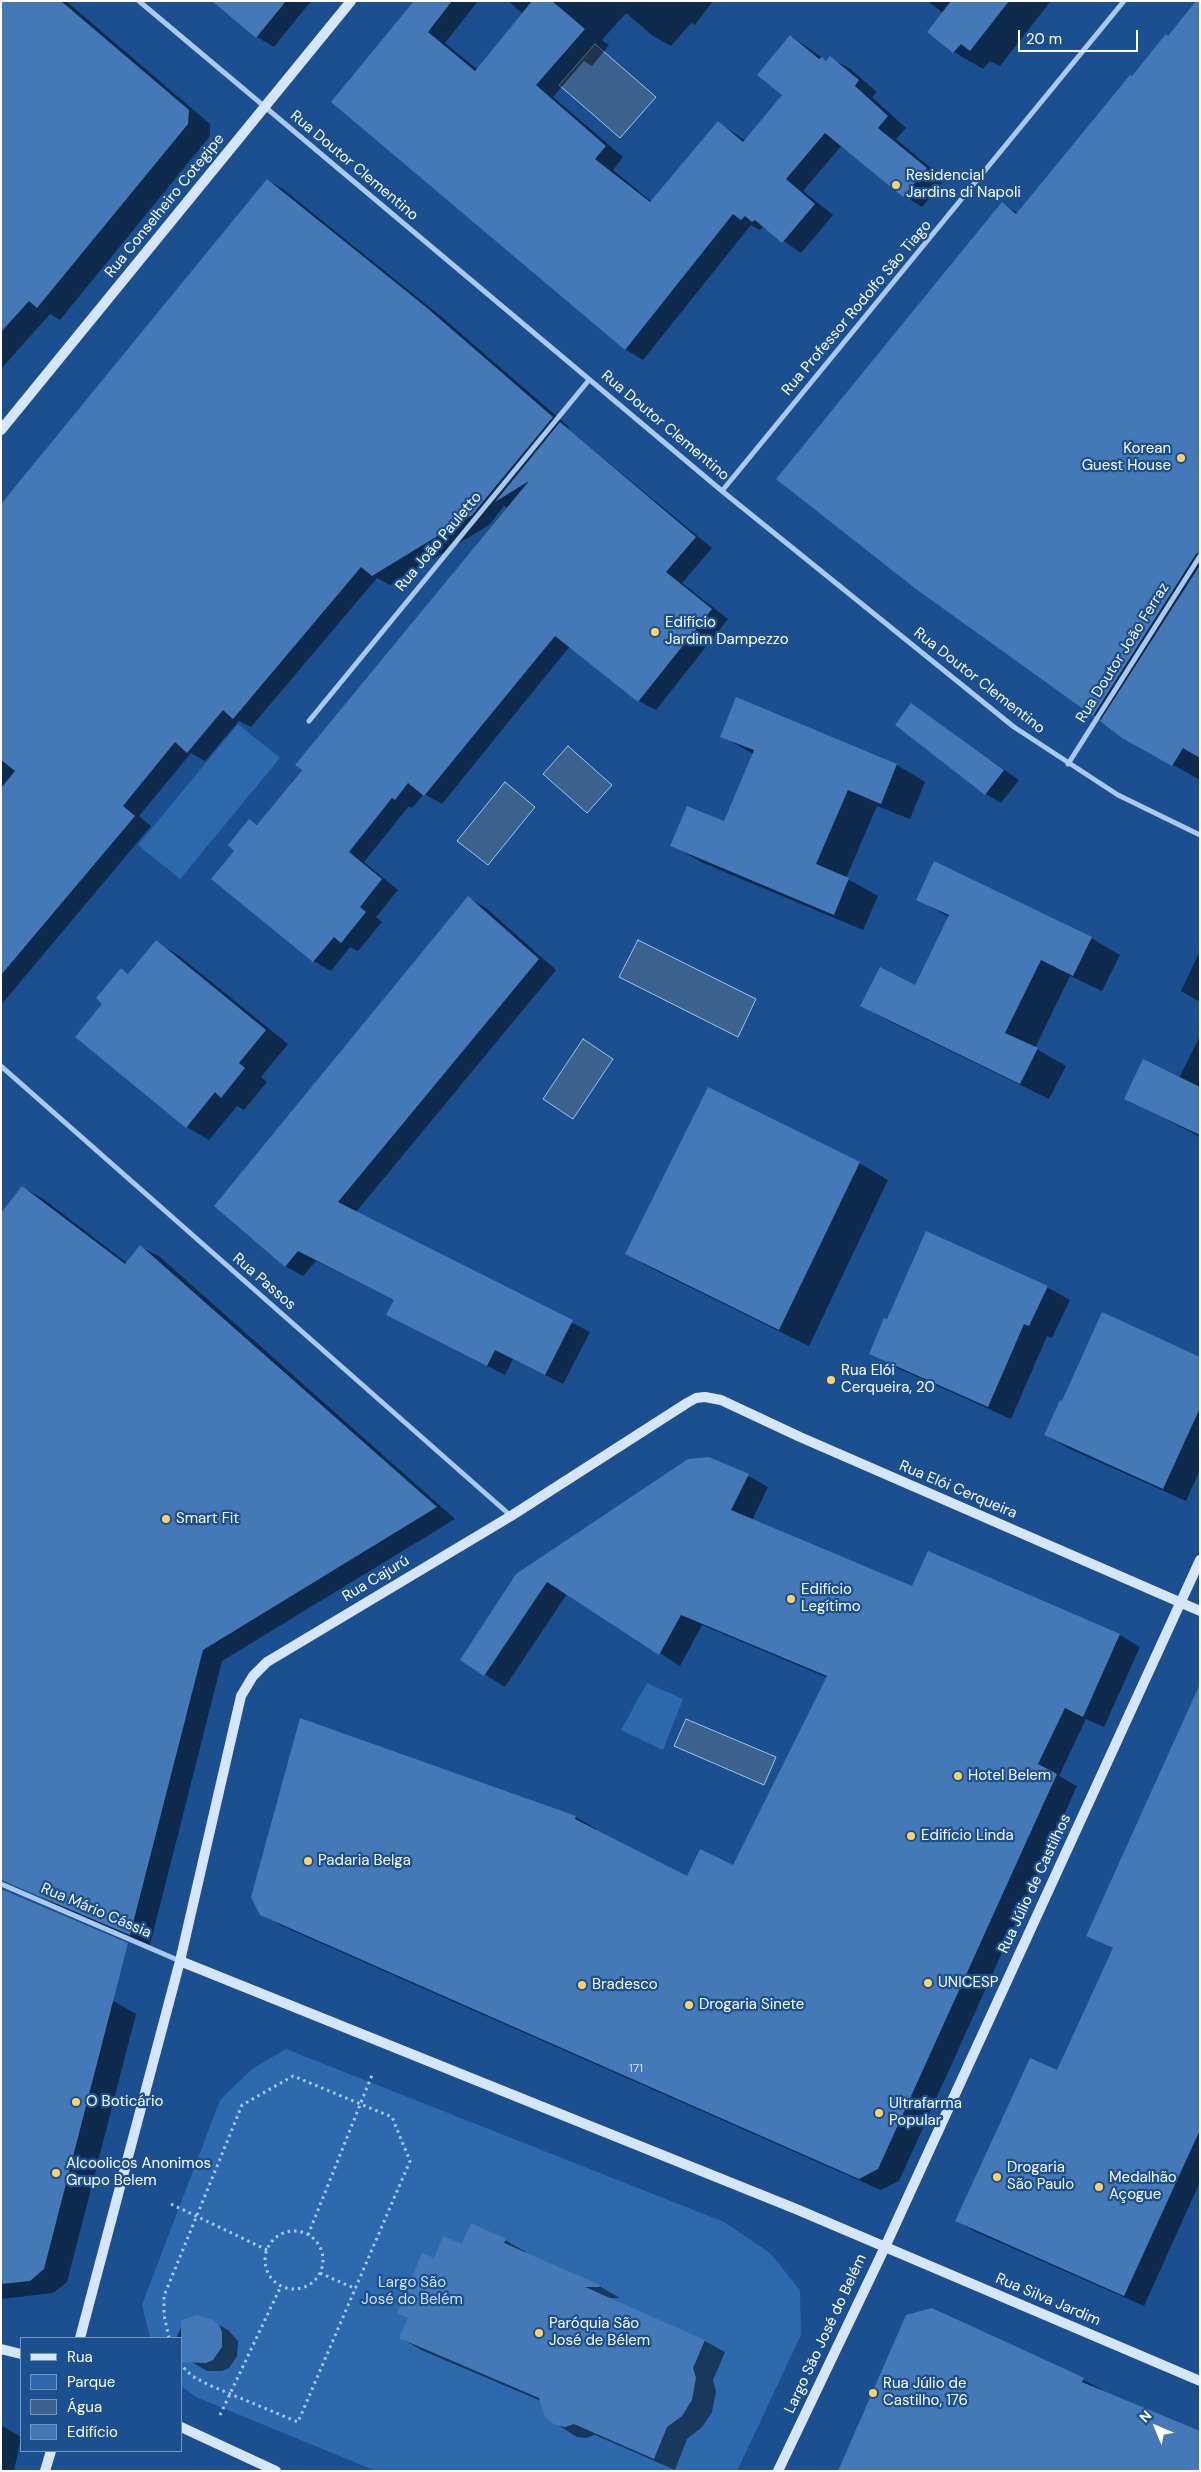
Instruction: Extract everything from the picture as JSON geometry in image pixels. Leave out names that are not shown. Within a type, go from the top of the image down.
[{"type":"street","name":"Rua Doutor Clementino","points":[[138,1],[722,491],[1014,727],[1118,795],[1200,835]]},
{"type":"street","name":"Rua Conselheiro Cotegipe","points":[[1,430],[351,1]]},
{"type":"street","name":"Rua Professor Rodolfo São Tiago","points":[[722,491],[1124,1]]},
{"type":"street","name":"Rua João Pauletto","points":[[309,721],[589,380]]},
{"type":"street","name":"Rua Doutor João Ferraz","points":[[1068,764],[1200,556]]},
{"type":"street","name":"Rua Passos","points":[[1,1066],[511,1516]]},
{"type":"street","name":"Rua Cajurú","points":[[180,1961],[241,1696],[253,1676],[267,1662],[511,1516],[687,1402],[704,1397]]},
{"type":"street","name":"Rua Elói Cerqueira","points":[[704,1397],[721,1400],[800,1437],[1200,1611]]},
{"type":"street","name":"Rua Júlio de Castilhos","points":[[885,2247],[1200,1560]]},
{"type":"street","name":"Rua Mário Cássia","points":[[1,1884],[180,1961]]},
{"type":"street","name":"Largo São José do Belém","points":[[180,1961],[885,2247],[778,2471]]},
{"type":"street","points":[[80,2337],[180,1961]]},
{"type":"street","name":"Rua Silva Jardim","points":[[885,2247],[1200,2382]]},
{"type":"street","points":[[1,2349],[20,2354]]},
{"type":"street","points":[[182,2427],[276,2471]]},
{"type":"street","points":[[45,2471],[51,2452]]},
{"type":"path","points":[[308,2235],[372,2075]]},
{"type":"path","points":[[169,2337],[164,2315],[164,2296],[242,2105],[293,2076],[392,2117],[410,2161],[298,2422],[192,2376],[182,2366]]},
{"type":"path","points":[[171,2204],[267,2250]]},
{"type":"path","points":[[300,2231],[308,2235],[314,2239],[322,2251],[320,2273],[310,2285],[303,2288],[296,2289],[281,2286],[268,2274],[265,2264],[267,2250],[274,2240],[282,2234],[300,2231]]},
{"type":"path","points":[[320,2273],[356,2289]]},
{"type":"path","points":[[220,2416],[281,2286]]},
{"type":"green space","points":[[238,724],[280,758],[180,879],[138,845]]},
{"type":"green space","points":[[647,1683],[683,1699],[663,1750],[621,1730]]},
{"type":"green space","name":"Largo São José do Belém","points":[[286,2049],[724,2222],[770,2253],[800,2290],[801,2335],[737,2471],[376,2471],[196,2397],[182,2387],[182,2337],[150,2337],[142,2305],[220,2100],[252,2069]]},
{"type":"water","points":[[595,44],[656,97],[620,138],[559,85]]},
{"type":"water","points":[[568,746],[612,785],[587,813],[543,774]]},
{"type":"water","points":[[505,782],[535,807],[488,865],[457,841]]},
{"type":"water","points":[[638,940],[756,999],[738,1037],[619,977]]},
{"type":"water","points":[[583,1039],[613,1059],[573,1119],[543,1099]]},
{"type":"water","points":[[686,1719],[776,1757],[764,1785],[674,1746]]},
{"type":"building","points":[[1,1],[61,1],[189,110],[188,124],[37,308],[29,301],[1,332]]},
{"type":"building","points":[[212,1],[286,1],[256,38]]},
{"type":"building","points":[[414,1],[452,1],[428,32],[475,71],[532,1],[552,1],[585,29],[536,85],[606,146],[595,159],[650,202],[718,121],[743,142],[782,95],[757,75],[790,35],[819,59],[822,57],[826,61],[830,56],[859,80],[855,86],[888,116],[878,128],[927,168],[903,197],[825,133],[786,179],[815,204],[782,243],[755,220],[752,222],[745,216],[741,220],[733,214],[625,350],[331,102]]},
{"type":"building","points":[[951,1],[1009,1],[970,51],[961,44],[953,53],[927,32]]},
{"type":"building","points":[[1196,1],[1200,1],[1200,552],[1196,554],[1093,716],[916,589],[776,479],[1002,202],[1016,214],[1130,75],[1132,76],[1166,34],[1168,36]]},
{"type":"building","points":[[267,179],[426,307],[553,417],[472,515],[372,576],[361,567],[233,719],[223,710],[187,753],[175,742],[123,806],[135,816],[1,975],[1,788],[15,771],[1,760],[1,504]]},
{"type":"building","points":[[560,422],[696,537],[666,572],[712,609],[638,702],[555,636],[424,796],[408,783],[395,800],[392,798],[349,852],[382,879],[360,907],[366,912],[341,943],[334,937],[313,962],[211,879],[234,851],[228,845],[249,819],[257,825],[302,770],[295,765],[529,481],[495,502]]},
{"type":"building","points":[[1200,565],[1200,758],[1183,748],[1172,766],[1122,738],[1100,721]]},
{"type":"building","points":[[736,697],[897,764],[881,804],[848,790],[816,864],[849,878],[834,915],[670,846],[687,806],[724,821],[754,750],[720,737]]},
{"type":"building","points":[[911,703],[1004,770],[985,795],[895,725]]},
{"type":"building","points":[[934,861],[1092,937],[1073,976],[1041,960],[1005,1033],[1038,1048],[1020,1084],[860,1006],[880,967],[915,985],[949,915],[916,900]]},
{"type":"building","points":[[468,896],[539,959],[338,1202],[573,1320],[545,1375],[495,1350],[487,1366],[386,1315],[394,1300],[298,1251],[285,1267],[214,1206]]},
{"type":"building","points":[[156,940],[266,1030],[239,1063],[245,1068],[221,1098],[215,1092],[186,1128],[75,1037],[102,1004],[96,998],[121,968],[128,974]]},
{"type":"building","points":[[1143,1059],[1200,1087],[1200,1135],[1124,1099]]},
{"type":"building","points":[[708,1087],[860,1162],[779,1330],[625,1254]]},
{"type":"building","points":[[22,1186],[125,1264],[140,1245],[437,1507],[203,1650],[130,1935],[1,1880],[1,1213]]},
{"type":"building","points":[[926,1231],[1048,1286],[1029,1326],[1024,1324],[988,1407],[869,1354],[884,1318],[887,1319]]},
{"type":"building","points":[[1102,1312],[1200,1357],[1200,1408],[1163,1489],[1044,1435],[1060,1400],[1062,1401]]},
{"type":"building","points":[[709,1457],[749,1474],[731,1510],[912,1586],[928,1551],[1120,1634],[1083,1717],[1065,1708],[1038,1764],[1057,1774],[878,2169],[859,2179],[260,1915],[251,1897],[300,1718],[576,1816],[575,1819],[687,1876],[700,1849],[733,1865],[827,1676],[681,1615],[659,1655],[547,1582],[484,1676],[460,1660],[516,1574],[688,1459]]},
{"type":"building","points":[[1200,1684],[1200,2130],[1124,2296],[955,2221],[1030,2058],[1057,2070],[1113,1948],[1086,1936]]},
{"type":"building","points":[[1,1889],[128,1943],[44,2269],[30,2281],[1,2284]]},
{"type":"building","points":[[471,2223],[506,2239],[504,2243],[600,2285],[599,2287],[585,2287],[705,2340],[693,2368],[696,2378],[692,2400],[682,2416],[667,2427],[654,2459],[574,2424],[565,2427],[555,2425],[545,2417],[539,2398],[399,2338],[408,2318],[397,2313],[422,2253],[434,2258],[443,2236],[462,2244]]},
{"type":"building","points":[[932,2308],[1084,2378],[1082,2382],[1200,2431],[1200,2471],[838,2471],[906,2315]]},
{"type":"building","points":[[197,2315],[213,2320],[219,2325],[222,2332],[222,2347],[213,2360],[206,2363],[182,2362],[181,2320]]},
{"type":"place","name":"Residencial Jardins di Napoli","points":[[896,185]]},
{"type":"place","name":"Korean Guest House","points":[[1181,458]]},
{"type":"place","name":"Edifício Jardim Dampezzo","points":[[655,632]]},
{"type":"place","name":"Rua Elói Cerqueira, 20","points":[[831,1380]]},
{"type":"place","name":"Smart Fit","points":[[166,1519]]},
{"type":"place","name":"Edifício Legítimo","points":[[791,1599]]},
{"type":"place","name":"Hotel Belem","points":[[958,1776]]},
{"type":"place","name":"Edifício Linda","points":[[911,1836]]},
{"type":"place","name":"Padaria Belga","points":[[308,1861]]},
{"type":"place","name":"UNICESP","points":[[928,1983]]},
{"type":"place","name":"Bradesco","points":[[582,1985]]},
{"type":"place","name":"Drogaria Sinete","points":[[689,2005]]},
{"type":"place","name":"O Boticário","points":[[76,2102]]},
{"type":"place","name":"Ultrafarma Popular","points":[[879,2113]]},
{"type":"place","name":"Alcoolicos Anonimos Grupo Belem","points":[[56,2173]]},
{"type":"place","name":"Drogaria São Paulo","points":[[997,2177]]},
{"type":"place","name":"Medalhão Açogue","points":[[1099,2187]]},
{"type":"place","name":"Paróquia São José de Bélem","points":[[539,2333]]},
{"type":"place","name":"Rua Júlio de Castilho, 176","points":[[873,2393]]}]
